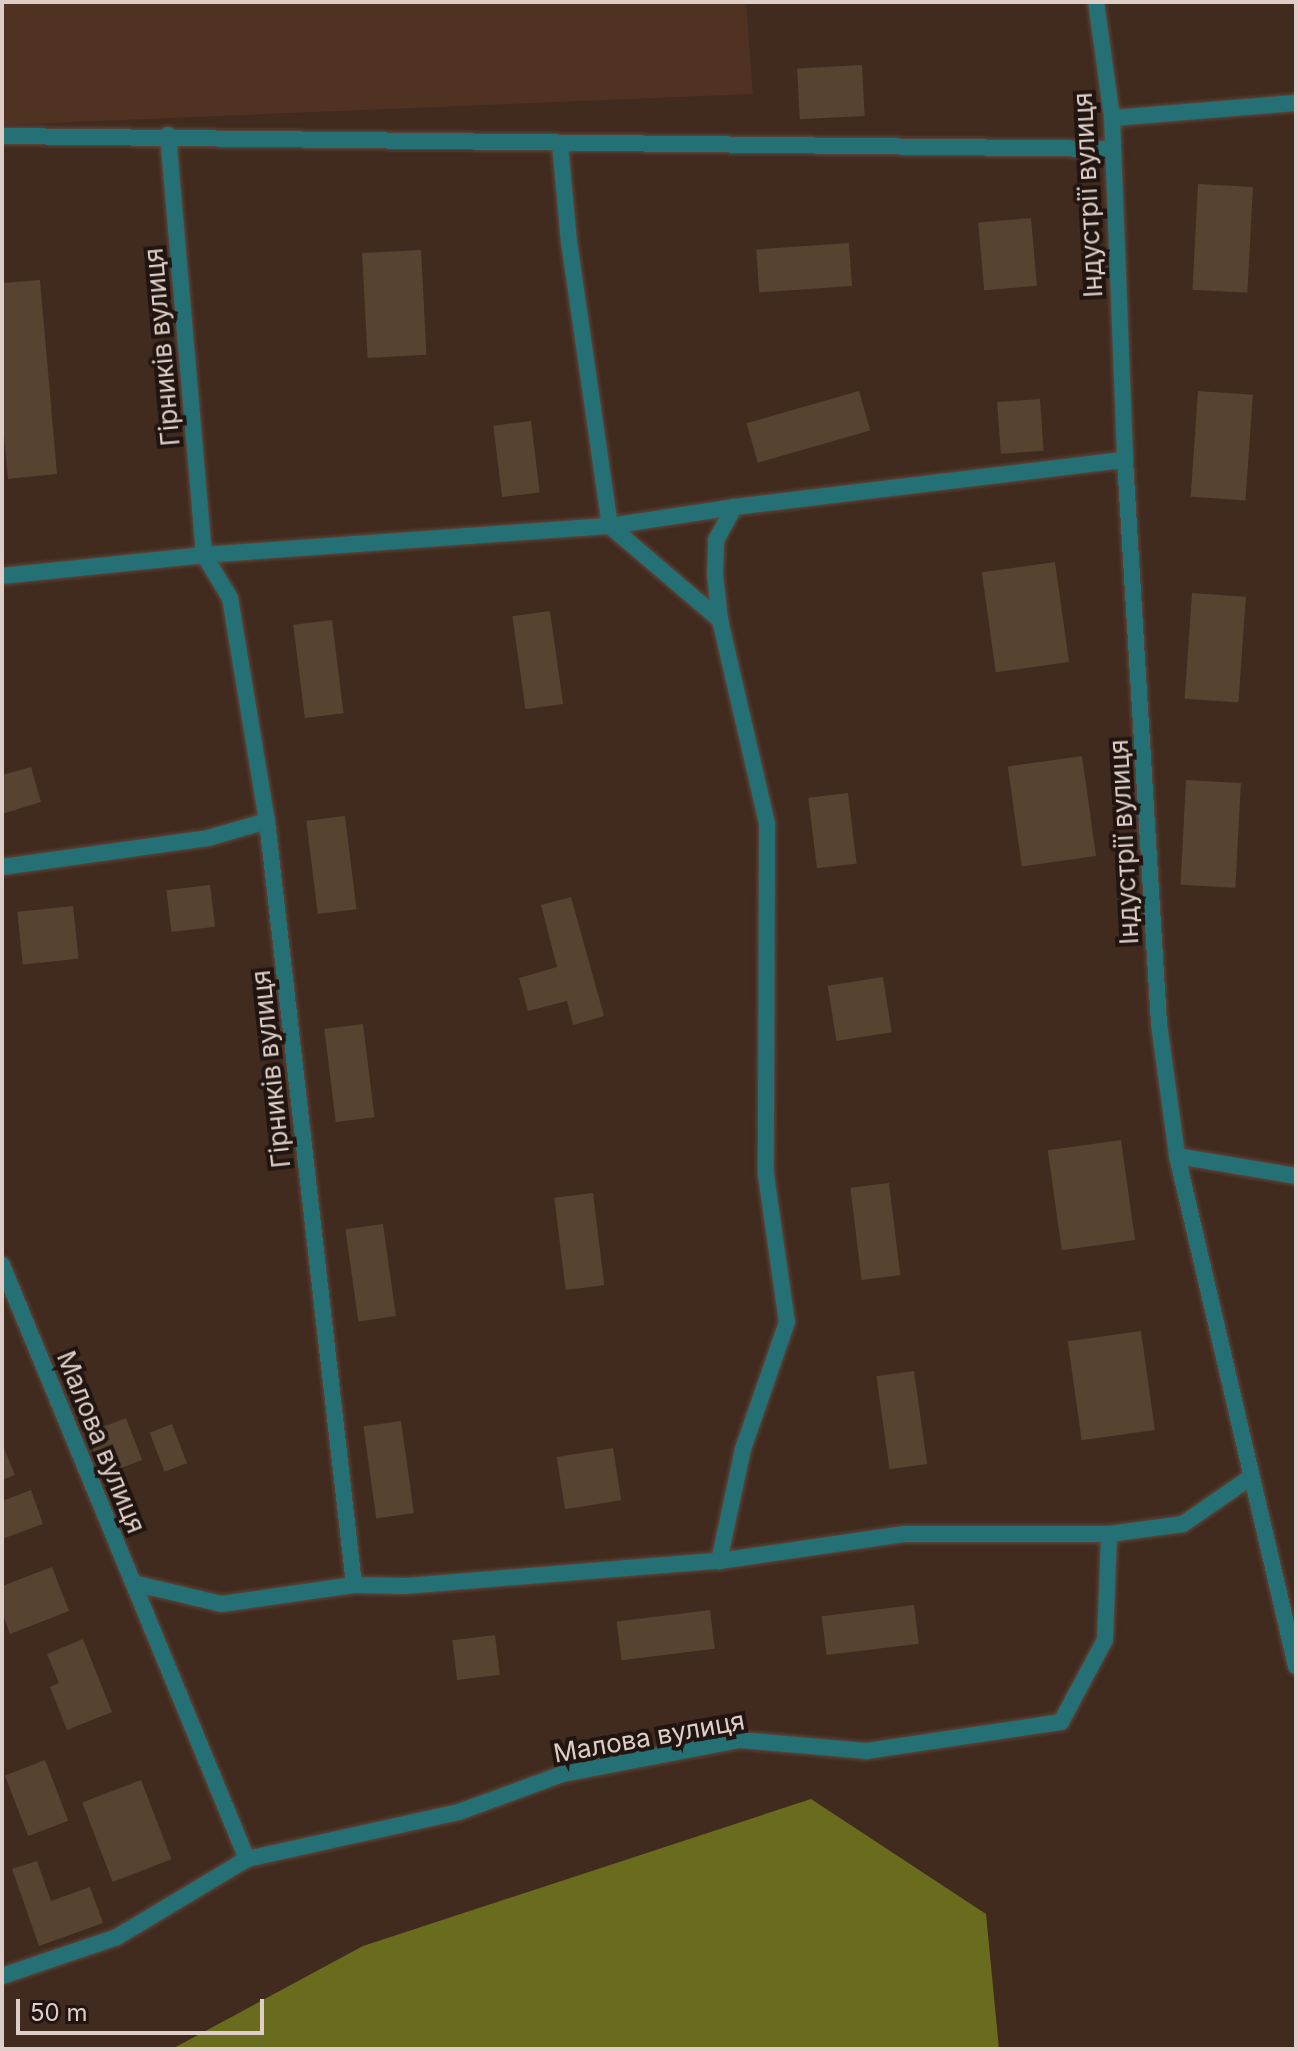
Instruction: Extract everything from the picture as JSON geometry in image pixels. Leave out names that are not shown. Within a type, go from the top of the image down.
[{"type":"street","name":"Індустрії вулиця","points":[[1096,2],[1112,118],[1125,460],[1159,1024],[1177,1156],[1296,1666]]},
{"type":"street","points":[[1112,118],[1296,103]]},
{"type":"street","points":[[2,136],[168,135],[560,144],[1111,149]]},
{"type":"street","name":"Гірників вулиця","points":[[168,135],[204,555],[230,598],[267,821],[354,1585]]},
{"type":"street","points":[[560,144],[569,242],[610,526],[720,620]]},
{"type":"street","points":[[2,576],[204,555],[610,526],[734,507],[1125,460]]},
{"type":"street","points":[[719,1561],[743,1449],[787,1322],[766,1175],[767,824],[720,620],[715,575],[716,540],[734,507]]},
{"type":"street","points":[[2,867],[208,838],[267,821]]},
{"type":"street","points":[[1177,1156],[1296,1176]]},
{"type":"street","name":"Малова вулиця","points":[[2,1265],[247,1859]]},
{"type":"street","points":[[133,1583],[222,1604],[354,1585],[405,1586],[719,1561],[904,1534],[1109,1534],[1183,1524],[1251,1477]]},
{"type":"street","name":"Малова вулиця","points":[[2,1976],[117,1937],[247,1859],[459,1812],[563,1774],[740,1740],[867,1751],[1061,1722],[1105,1640],[1109,1534]]},
{"type":"shaded area","points":[[2,2],[746,2],[753,94],[2,125]]},
{"type":"shaded area","points":[[811,1799],[986,1914],[999,2049],[172,2049],[363,1946]]},
{"type":"building","points":[[862,65],[865,116],[800,119],[797,68]]},
{"type":"building","points":[[1198,184],[1253,187],[1247,293],[1192,290]]},
{"type":"building","points":[[1031,218],[1037,286],[984,290],[978,223]]},
{"type":"building","points":[[849,243],[852,286],[759,292],[756,249]]},
{"type":"building","points":[[421,250],[426,355],[368,358],[362,253]]},
{"type":"building","points":[[40,280],[57,474],[8,479],[2,415],[2,283]]},
{"type":"building","points":[[859,391],[870,430],[758,463],[747,423]]},
{"type":"building","points":[[1198,391],[1253,395],[1245,501],[1191,497]]},
{"type":"building","points":[[1040,399],[1044,451],[1001,454],[997,402]]},
{"type":"building","points":[[531,421],[540,492],[502,497],[493,426]]},
{"type":"building","points":[[1055,562],[1069,662],[996,672],[982,572]]},
{"type":"building","points":[[1192,593],[1246,597],[1238,703],[1185,699]]},
{"type":"building","points":[[550,611],[563,704],[525,709],[512,616]]},
{"type":"building","points":[[332,620],[343,713],[305,718],[293,625]]},
{"type":"building","points":[[1082,756],[1096,856],[1022,866],[1008,766]]},
{"type":"building","points":[[31,767],[41,802],[2,814],[2,775]]},
{"type":"building","points":[[1186,780],[1241,783],[1235,888],[1181,885]]},
{"type":"building","points":[[848,793],[857,863],[817,868],[808,798]]},
{"type":"building","points":[[345,816],[356,909],[318,914],[306,821]]},
{"type":"building","points":[[210,885],[215,927],[171,932],[166,890]]},
{"type":"building","points":[[571,897],[604,1016],[573,1025],[567,1001],[528,1011],[519,978],[557,967],[541,905]]},
{"type":"building","points":[[73,906],[79,959],[23,965],[17,912]]},
{"type":"building","points":[[883,977],[892,1032],[836,1041],[828,986]]},
{"type":"building","points":[[363,1024],[374,1117],[336,1122],[324,1029]]},
{"type":"building","points":[[1121,1140],[1135,1240],[1062,1250],[1048,1150]]},
{"type":"building","points":[[889,1183],[900,1275],[862,1280],[850,1188]]},
{"type":"building","points":[[593,1193],[604,1285],[566,1290],[554,1198]]},
{"type":"building","points":[[383,1224],[396,1316],[358,1321],[345,1229]]},
{"type":"building","points":[[1141,1331],[1155,1430],[1082,1440],[1068,1341]]},
{"type":"building","points":[[914,1371],[927,1464],[889,1469],[876,1376]]},
{"type":"building","points":[[126,1418],[142,1460],[103,1475],[87,1433]]},
{"type":"building","points":[[401,1421],[414,1513],[376,1518],[363,1426]]},
{"type":"building","points":[[172,1424],[187,1463],[165,1472],[150,1433]]},
{"type":"building","points":[[2,1443],[15,1475],[2,1480]]},
{"type":"building","points":[[613,1448],[621,1500],[565,1509],[557,1457]]},
{"type":"building","points":[[31,1490],[43,1524],[2,1539],[2,1501]]},
{"type":"building","points":[[52,1567],[69,1611],[10,1634],[2,1612],[2,1586]]},
{"type":"building","points":[[914,1605],[919,1644],[826,1655],[822,1616]]},
{"type":"building","points":[[710,1610],[715,1649],[621,1660],[617,1621]]},
{"type":"building","points":[[495,1635],[500,1675],[457,1680],[452,1640]]},
{"type":"building","points":[[83,1639],[112,1712],[67,1730],[50,1687],[59,1683],[47,1654]]},
{"type":"building","points":[[45,1760],[68,1821],[28,1836],[5,1775]]},
{"type":"building","points":[[141,1780],[171,1859],[113,1882],[82,1803]]},
{"type":"building","points":[[37,1861],[51,1901],[90,1887],[103,1923],[39,1946],[12,1869]]}]
